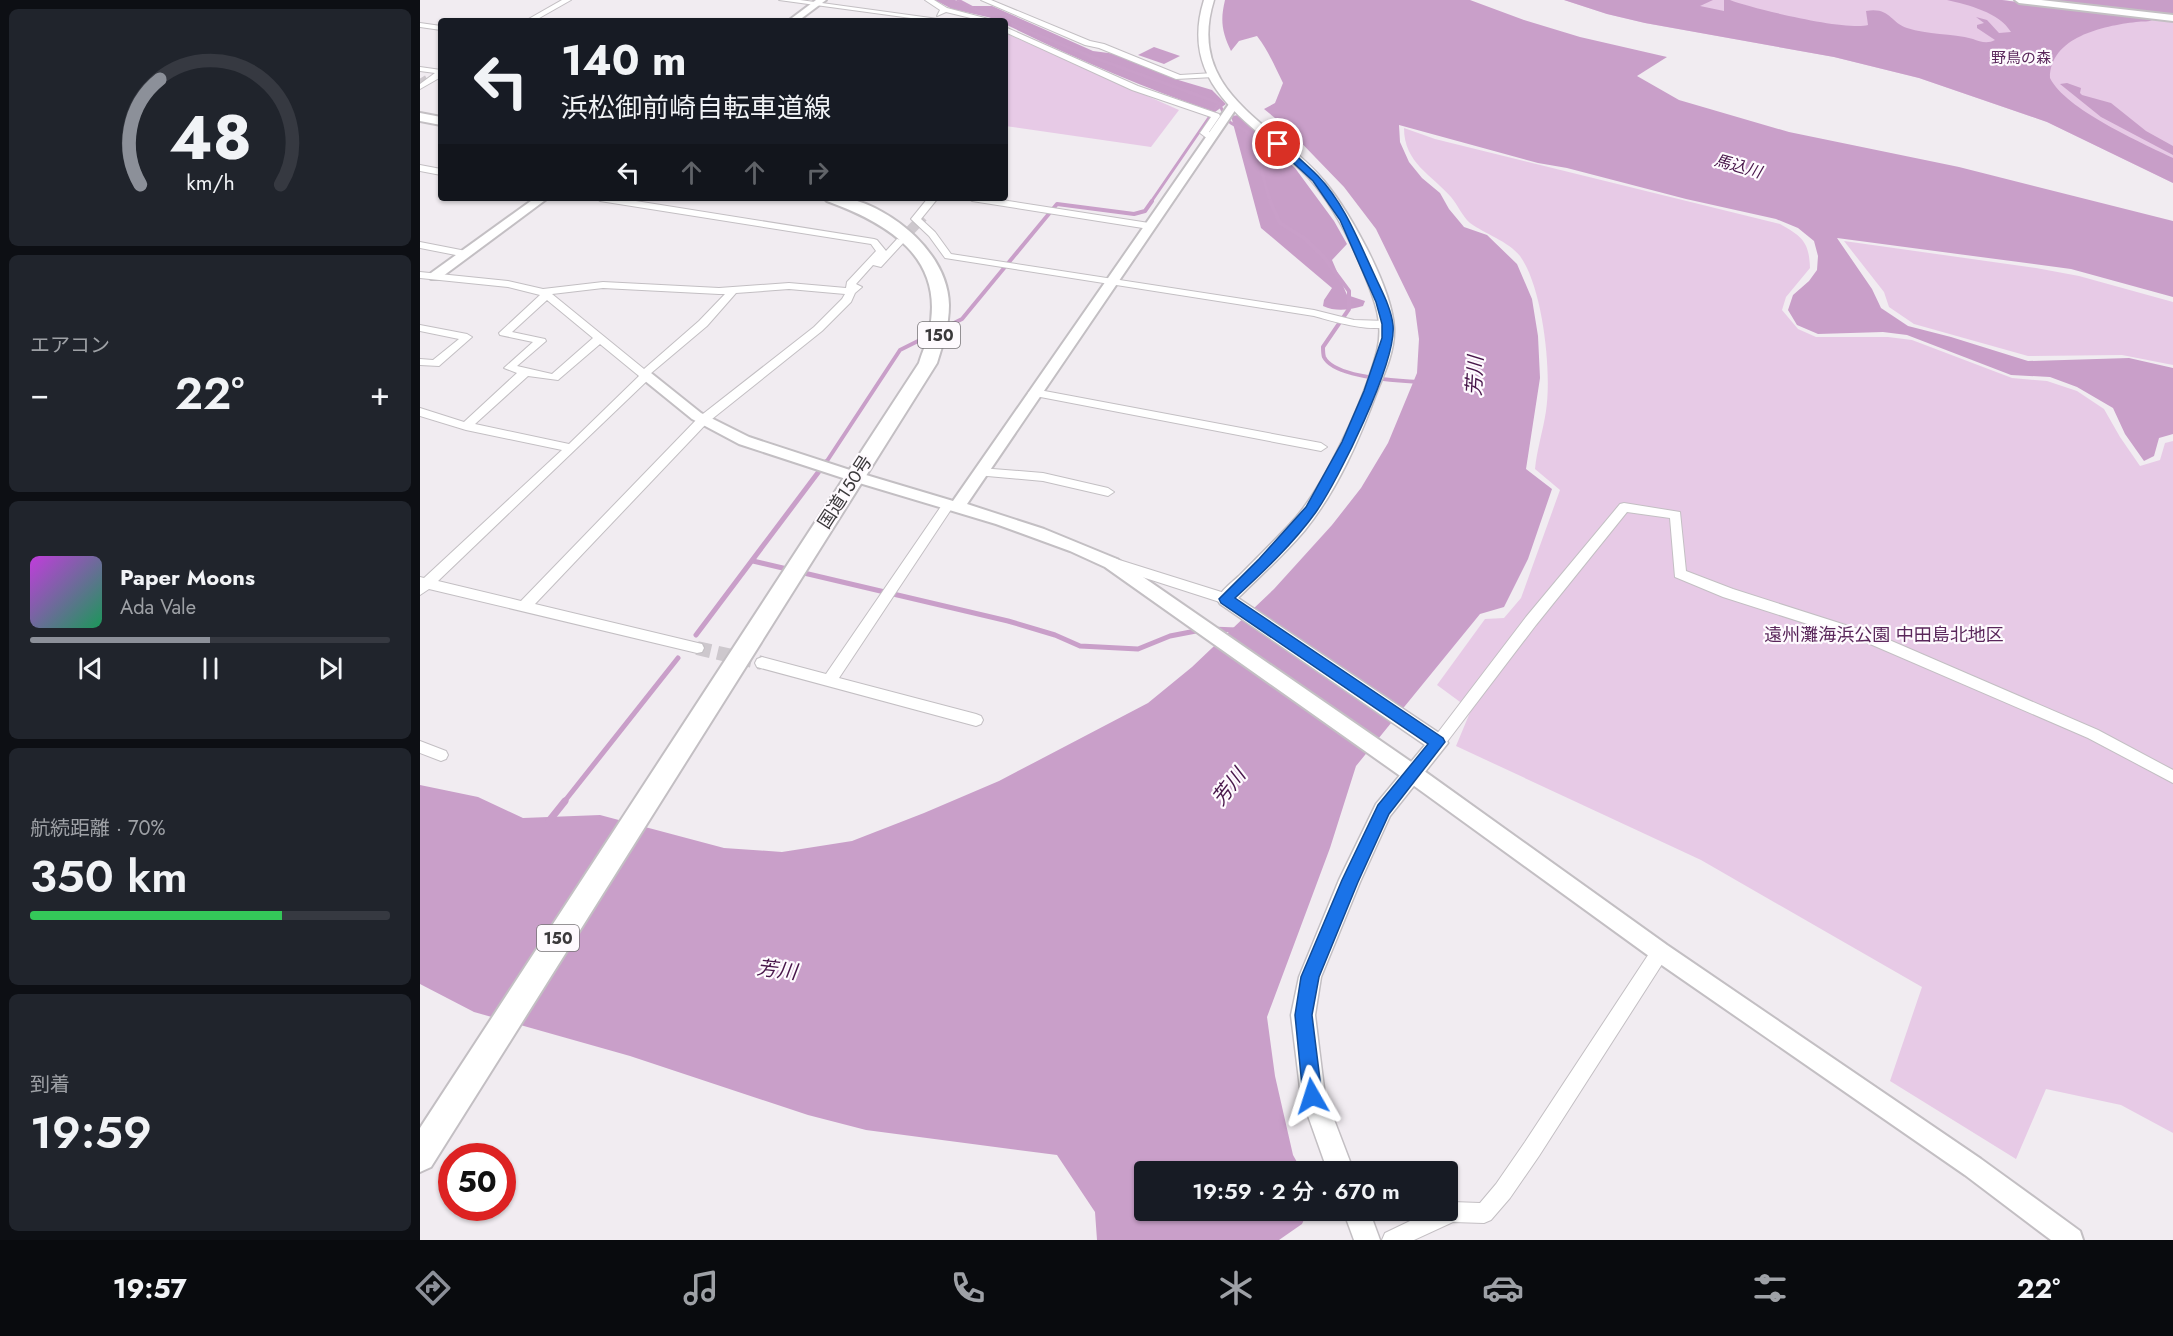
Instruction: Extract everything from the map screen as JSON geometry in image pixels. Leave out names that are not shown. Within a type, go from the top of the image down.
[{"type":"highway","points":[[420,117],[438,121]]},
{"type":"highway","name":"国道150号","points":[[476,1066],[928,363],[938,342],[942,302],[936,273],[914,241],[866,209],[841,201]]},
{"type":"highway","name":"150","points":[[420,1142],[476,1066]]},
{"type":"highway","name":"150","points":[[420,1156],[476,1066]]},
{"type":"main road","points":[[1209,0],[1202,27],[1202,40],[1204,53],[1214,75],[1233,106],[1302,166],[1321,186],[1344,219],[1359,248],[1381,302],[1387,324],[1385,348],[1370,391],[1331,475],[1300,524],[1226,599],[1438,742],[1408,770],[1383,810],[1350,880],[1310,977],[1304,1015],[1312,1096],[1337,1161]]},
{"type":"main road","points":[[1360,1221],[1367,1240]]},
{"type":"street","points":[[534,18],[567,0]]},
{"type":"street","points":[[783,0],[819,2],[920,18]]},
{"type":"street","points":[[929,0],[945,10],[979,18]]},
{"type":"street","points":[[985,0],[1179,77],[1214,75]]},
{"type":"street","points":[[2019,0],[2173,18]]},
{"type":"street","points":[[796,18],[819,2]]},
{"type":"street","points":[[935,18],[945,10]]},
{"type":"street","points":[[420,25],[438,28]]},
{"type":"street","points":[[1008,30],[1135,88],[1216,116],[1204,133],[1211,137]]},
{"type":"street","points":[[420,69],[438,71]]},
{"type":"street","points":[[424,78],[438,72]]},
{"type":"street","points":[[420,87],[438,75]]},
{"type":"street","points":[[829,682],[953,506],[980,472],[1233,106]]},
{"type":"street","points":[[420,168],[438,171]]},
{"type":"street","points":[[420,287],[538,201]]},
{"type":"street","points":[[619,201],[874,242],[881,251],[851,284],[851,291]]},
{"type":"street","points":[[931,201],[916,219],[932,234],[948,256],[1314,314],[1354,323],[1387,324]]},
{"type":"street","points":[[923,217],[937,201]]},
{"type":"street","points":[[991,201],[1149,226]]},
{"type":"street","points":[[524,607],[703,420],[818,328],[847,300],[851,291],[900,241]]},
{"type":"street","points":[[420,245],[466,254]]},
{"type":"street","points":[[420,275],[508,284],[545,293],[603,285],[719,291],[789,286],[851,291]]},
{"type":"street","points":[[422,585],[505,512],[645,375],[724,302],[734,289]]},
{"type":"street","points":[[545,293],[703,420],[749,443],[854,478],[953,506],[1074,545],[1111,563],[1408,770],[1660,952],[1972,1167],[2071,1240]]},
{"type":"street","points":[[545,293],[504,333],[541,341],[509,368],[554,378],[600,338]]},
{"type":"street","points":[[420,328],[467,337],[435,364],[420,362]]},
{"type":"street","points":[[466,426],[525,372]]},
{"type":"street","points":[[1034,393],[1322,447]]},
{"type":"street","points":[[420,412],[466,426],[570,448]]},
{"type":"street","points":[[980,472],[1043,477],[1108,492]]},
{"type":"street","points":[[1438,742],[1624,507],[1676,514],[1680,574],[1728,593],[1875,640],[2093,734],[2173,777]]},
{"type":"street","points":[[1111,563],[1226,599]]},
{"type":"street","points":[[422,585],[697,648]]},
{"type":"street","points":[[762,663],[976,720]]},
{"type":"street","points":[[420,747],[441,755]]},
{"type":"street","points":[[1392,1240],[1452,1212],[1484,1213],[1526,1157],[1660,952]]},
{"type":"green space","points":[[935,0],[955,0],[970,6],[992,6],[1093,51],[1116,54],[1175,79],[1212,90],[1226,104],[1215,112],[1083,60],[1008,25],[1008,18],[992,18],[952,9]]},
{"type":"green space","points":[[1564,0],[2002,0],[2173,22],[2173,183],[2047,122],[1919,78],[1834,57],[1645,23]]},
{"type":"green space","name":"野鳥の森","points":[[1564,0],[1713,0],[1700,6],[1724,11],[1724,0],[1730,0],[1800,18],[1857,26],[1868,25],[1866,11],[1874,10],[1885,13],[1907,28],[1965,37],[1981,42],[1995,40],[1977,28],[1977,25],[1984,23],[1976,17],[1987,20],[1999,33],[2011,32],[2006,25],[1991,14],[1947,0],[2002,0],[2152,20],[2109,27],[2081,36],[2059,53],[2052,64],[2050,78],[2058,90],[2087,113],[2173,158],[2173,183],[2047,122],[1919,78],[1834,57],[1645,23]]},
{"type":"green space","points":[[2048,0],[2173,0],[2173,16],[2052,1]]},
{"type":"green space","points":[[1008,34],[1179,110],[1151,147],[1008,126]]},
{"type":"green space","points":[[2067,83],[2081,88],[2082,95],[2111,103],[2146,131],[2173,146],[2173,155],[2101,117],[2060,84]]},
{"type":"green space","points":[[1239,115],[1295,168],[1334,221],[1347,244],[1332,260],[1347,295],[1365,301],[1363,306],[1343,310],[1323,306],[1332,288],[1261,228],[1231,116]]},
{"type":"green space","name":"遠州灘海浜公園 中田島北地区","points":[[1404,128],[1435,139],[1780,224],[1803,241],[1808,252],[1810,268],[1786,297],[1782,310],[1798,329],[1816,337],[1888,337],[1912,340],[2012,378],[2047,381],[2077,391],[2104,409],[2140,466],[2160,460],[2165,443],[2173,441],[2173,1133],[2121,1105],[2046,1089],[2016,1159],[1890,1081],[1922,987],[1701,860],[1456,746],[1471,710],[1437,685],[1485,619],[1504,618],[1521,598],[1560,490],[1535,469],[1546,411],[1548,375],[1540,309],[1528,270],[1515,251],[1470,223],[1451,197],[1420,167],[1409,150]]},
{"type":"green space","points":[[1844,241],[2036,268],[2079,276],[2173,302],[2173,365],[2122,355],[2028,356],[1914,324],[1889,307],[1884,292]]},
{"type":"water","points":[[1225,0],[1470,0],[1580,37],[1667,57],[1637,76],[1679,100],[1789,132],[1959,167],[2173,221],[2173,297],[2071,269],[1837,238],[1872,289],[1881,308],[1908,326],[2028,361],[2129,358],[2173,368],[2173,434],[2159,438],[2154,456],[2144,461],[2125,434],[2113,408],[2077,387],[2050,377],[2011,375],[1907,335],[1883,332],[1818,334],[1797,325],[1788,310],[1793,295],[1809,281],[1817,270],[1818,256],[1814,241],[1798,228],[1776,219],[1538,163],[1399,125],[1400,142],[1409,162],[1422,178],[1440,193],[1449,209],[1464,227],[1487,235],[1517,264],[1532,299],[1538,336],[1540,378],[1526,469],[1552,489],[1528,559],[1504,607],[1480,614],[1356,766],[1330,848],[1267,1017],[1275,1076],[1293,1155],[1296,1161],[1134,1161],[1134,1221],[1303,1221],[1302,1224],[1279,1240],[1097,1240],[1095,1212],[1057,1155],[866,1130],[808,1115],[630,1056],[474,1012],[420,984],[420,785],[478,797],[523,818],[600,815],[724,848],[782,852],[852,841],[999,781],[1148,703],[1192,667],[1274,589],[1332,525],[1361,488],[1388,443],[1417,373],[1419,339],[1415,309],[1376,229],[1344,187],[1286,127],[1264,109],[1275,103],[1283,83],[1257,36],[1239,41],[1231,51],[1223,26]]},
{"type":"water","points":[[1154,47],[1180,56],[1164,64],[1138,55]]},
{"type":"waterway","points":[[958,0],[996,18]]},
{"type":"waterway","points":[[1008,23],[1095,58],[1219,103]]},
{"type":"waterway","points":[[1151,202],[1219,103]]},
{"type":"waterway","points":[[1219,103],[1229,121],[1250,136],[1258,155],[1271,202]]},
{"type":"waterway","points":[[942,329],[962,319],[1057,204],[1134,214],[1145,211],[1152,201]]},
{"type":"waterway","points":[[1270,201],[1280,223],[1304,238],[1323,256],[1349,291],[1349,309],[1323,347],[1324,357],[1340,370],[1353,374],[1420,382]]},
{"type":"waterway","points":[[825,464],[900,350],[934,333]]},
{"type":"waterway","points":[[696,635],[826,462]]},
{"type":"waterway","points":[[753,561],[1008,621],[1055,635],[1080,646],[1138,649],[1170,636],[1201,630]]},
{"type":"waterway","points":[[1211,629],[1237,630]]},
{"type":"waterway","points":[[564,802],[678,658]]},
{"type":"waterway","points":[[549,821],[565,801]]},
{"type":"tunnel","points":[[420,83],[429,78]]},
{"type":"tunnel","points":[[900,241],[923,217]]},
{"type":"tunnel","points":[[697,648],[762,663]]},
{"type":"route","points":[[1278,144],[1316,179],[1344,219],[1359,248],[1381,302],[1386,316],[1387,338],[1370,391],[1348,442],[1311,509],[1300,524],[1226,599],[1438,742],[1383,810],[1350,880],[1310,977],[1304,1015],[1312,1096]]},
{"type":"water label","name":"馬込川","points":[[1738,166]]},
{"type":"water label","name":"芳川","points":[[1475,376]]},
{"type":"water label","name":"芳川","points":[[1229,787]]},
{"type":"water label","name":"芳川","points":[[777,970]]}]
